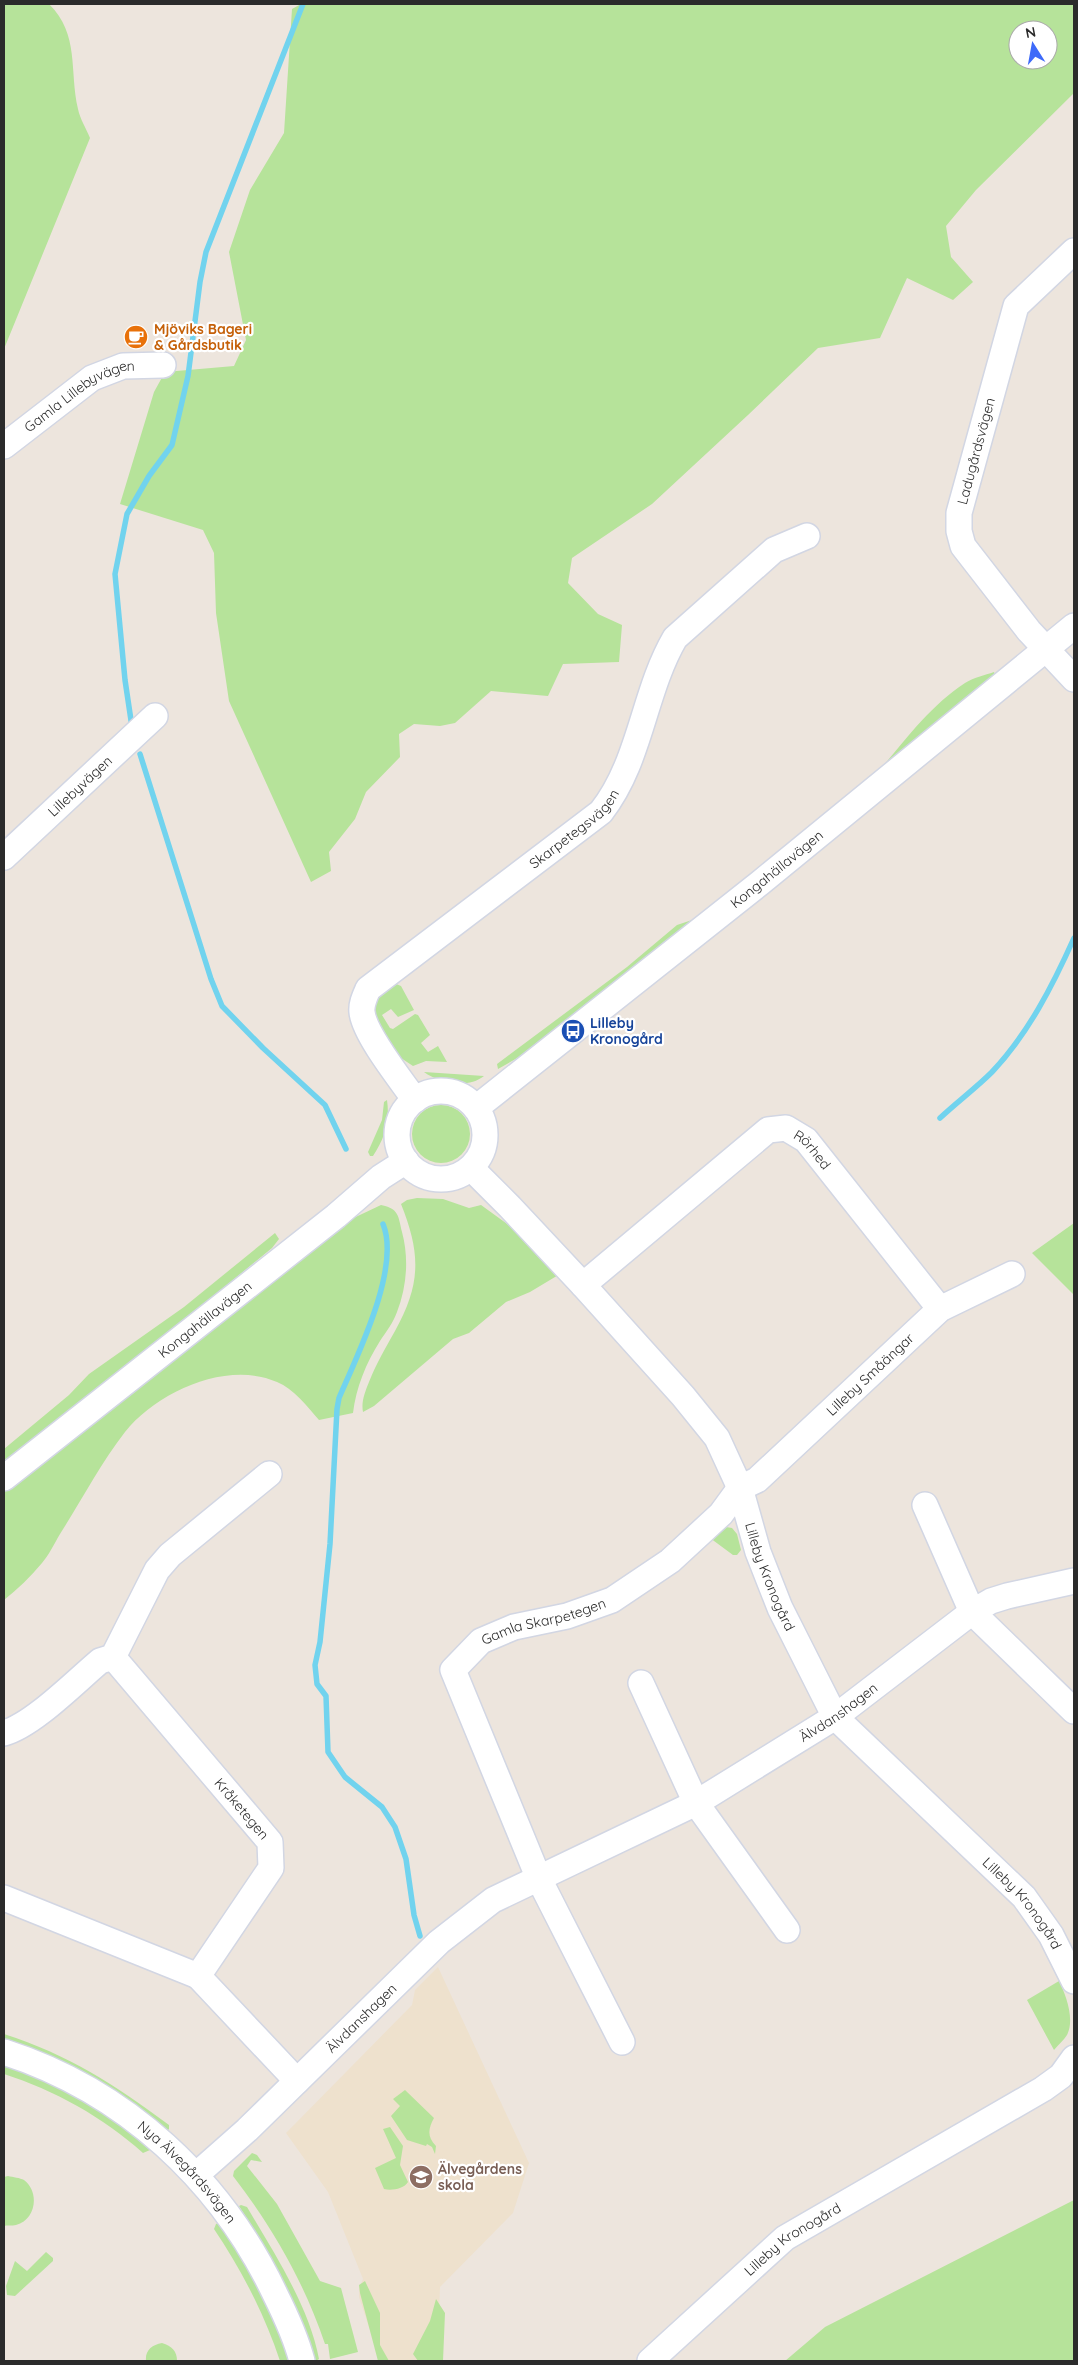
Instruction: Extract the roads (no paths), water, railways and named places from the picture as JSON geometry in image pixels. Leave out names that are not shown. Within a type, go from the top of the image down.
[{"type":"street","name":"Ladugårdsvägen","points":[[1074,251],[1016,306],[959,512],[959,531],[963,546],[1011,609],[1074,679]]},
{"type":"street","name":"Gamla Lillebyvägen","points":[[4,446],[92,378],[123,366],[163,365]]},
{"type":"street","name":"Skarpetegsvägen","points":[[415,1100],[368,1030],[362,1012],[363,1001],[368,989],[601,812],[619,786],[625,772],[664,656],[675,638],[774,550],[806,536]]},
{"type":"street","name":"Kongahällavägen","points":[[476,1108],[768,877],[1074,626]]},
{"type":"street","name":"Lillebyvägen","points":[[4,857],[155,716]]},
{"type":"street","points":[[447,1091],[463,1097],[476,1108],[484,1122],[485,1139],[481,1154],[471,1168],[455,1177],[437,1179],[419,1173],[406,1161],[398,1145],[398,1128],[403,1112],[415,1100],[430,1092],[447,1091]]},
{"type":"street","name":"Rörhed","points":[[583,1286],[768,1130],[786,1128],[806,1140],[940,1309]]},
{"type":"street","name":"Kongahällavägen","points":[[4,1478],[336,1216],[380,1177],[406,1161]]},
{"type":"street","name":"Lilleby Kronogård","points":[[471,1168],[583,1286],[683,1396],[717,1438],[740,1488],[758,1552],[778,1601],[835,1717],[1024,1897],[1071,1963]]},
{"type":"street","name":"Lilleby Småängar","points":[[740,1488],[758,1480],[940,1309],[1012,1274]]},
{"type":"street","points":[[4,1733],[15,1730],[31,1719],[100,1661],[113,1656],[157,1570],[170,1555],[269,1474]]},
{"type":"street","name":"Gamla Skarpetegen","points":[[540,1879],[452,1670],[481,1641],[514,1627],[567,1616],[612,1600],[670,1561],[721,1514],[740,1488]]},
{"type":"street","points":[[925,1505],[972,1612],[1074,1711]]},
{"type":"street","name":"Älvdanshagen","points":[[196,2175],[297,2081],[439,1942],[492,1900],[540,1879],[696,1803],[835,1717],[972,1612],[991,1601],[1074,1581]]},
{"type":"street","name":"Kråketegen","points":[[113,1656],[270,1842],[271,1868],[198,1976]]},
{"type":"street","points":[[641,1683],[696,1803],[787,1930]]},
{"type":"street","points":[[540,1879],[622,2042]]},
{"type":"street","points":[[4,1898],[198,1976],[297,2081]]},
{"type":"street","name":"Nya Älvegårdsvägen","points":[[4,2052],[71,2079],[94,2093],[147,2130],[196,2175],[222,2206],[257,2257],[286,2317],[302,2361]]},
{"type":"street","name":"Lilleby Kronogård","points":[[650,2361],[785,2238],[1043,2089],[1061,2076],[1074,2058]]},
{"type":"waterway","points":[[132,727],[125,680],[115,574],[127,514],[149,476],[172,445],[188,376],[200,282],[206,252],[303,4]]},
{"type":"waterway","points":[[140,754],[211,979],[222,1006],[263,1048],[325,1105],[346,1149]]},
{"type":"waterway","points":[[940,1118],[980,1084],[1017,1042],[1039,1008],[1074,938]]},
{"type":"waterway","points":[[383,1224],[387,1242],[382,1287],[366,1336],[339,1398],[337,1409],[330,1544],[320,1642],[315,1665],[317,1684],[326,1696],[328,1752],[345,1777],[382,1807],[395,1827],[406,1859],[414,1915],[420,1936]]},
{"type":"place","name":"Mjöviks Bageri & Gårdsbutik","points":[[136,337]]},
{"type":"place","name":"Lilleby Kronogård","points":[[573,1031]]},
{"type":"place","name":"Älvegårdens skola","points":[[421,2177]]}]
